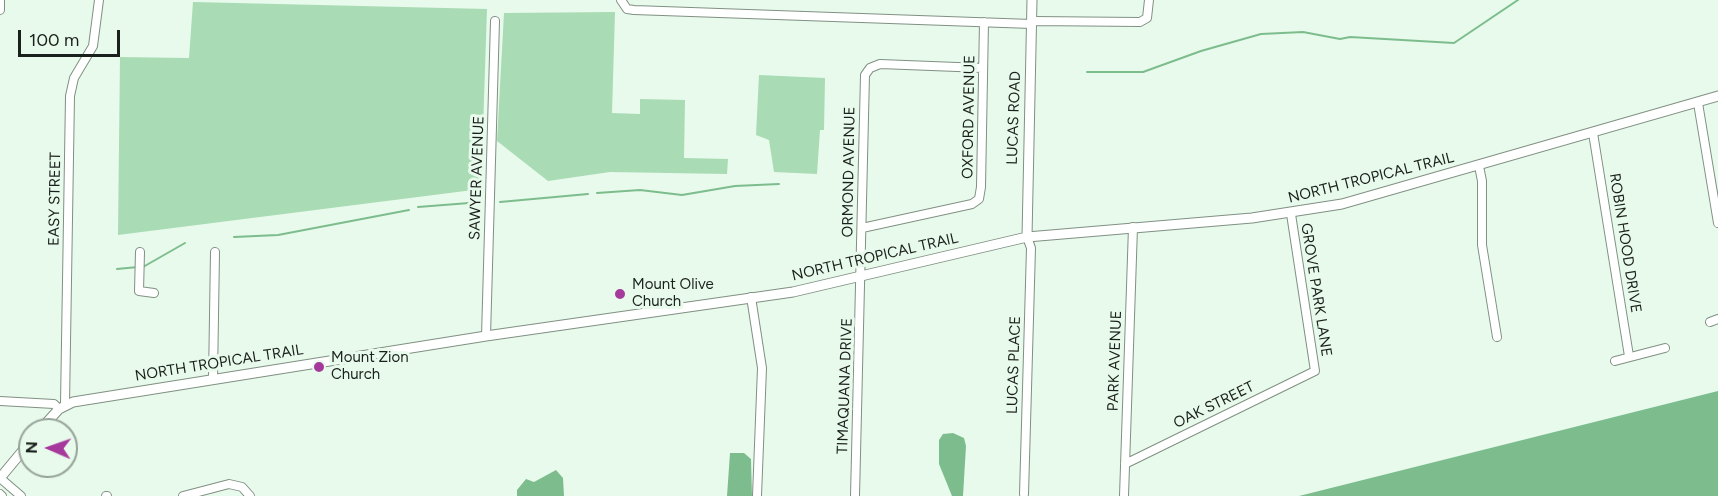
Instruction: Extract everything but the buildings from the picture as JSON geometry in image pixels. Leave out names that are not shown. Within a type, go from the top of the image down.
[{"type":"street","points":[[0,0],[0,10]]},
{"type":"street","name":"EASY STREET","points":[[62,407],[70,96],[74,78],[93,46],[99,0]]},
{"type":"street","name":"LUCAS ROAD","points":[[1028,237],[1032,0]]},
{"type":"street","points":[[622,3],[634,10],[984,22],[1140,22],[1147,18],[1149,0]]},
{"type":"street","name":"SAWYER AVENUE","points":[[486,336],[495,21]]},
{"type":"street","name":"OXFORD AVENUE","points":[[862,228],[972,204],[979,199],[984,22]]},
{"type":"street","name":"ORMOND AVENUE","points":[[862,278],[864,83],[870,68],[880,64],[983,69]]},
{"type":"street","name":"NORTH TROPICAL TRAIL","points":[[62,407],[213,379],[862,278],[1028,237],[1291,214],[1387,193],[1718,96]]},
{"type":"street","points":[[1698,102],[1718,224]]},
{"type":"street","name":"ROBIN HOOD DRIVE","points":[[1593,133],[1629,356]]},
{"type":"street","points":[[1479,166],[1482,181],[1482,245],[1497,337]]},
{"type":"street","name":"GROVE PARK LANE","points":[[1291,214],[1316,371]]},
{"type":"street","name":"PARK AVENUE","points":[[1124,496],[1133,227]]},
{"type":"street","name":"LUCAS PLACE","points":[[1024,494],[1031,249],[1028,237]]},
{"type":"street","points":[[140,252],[139,291],[154,293]]},
{"type":"street","points":[[213,379],[215,252]]},
{"type":"street","name":"TIMAQUANA DRIVE","points":[[855,496],[862,278]]},
{"type":"street","points":[[751,297],[762,368],[757,496]]},
{"type":"street","points":[[1615,361],[1665,348]]},
{"type":"street","name":"OAK STREET","points":[[1125,464],[1316,371]]},
{"type":"street","points":[[0,401],[54,404],[62,407],[51,418]]},
{"type":"street","points":[[18,456],[0,478],[21,496]]},
{"type":"street","points":[[183,496],[229,484],[242,487],[250,496]]},
{"type":"shaded area","points":[[193,2],[487,9],[481,189],[118,235],[120,57],[189,58]]},
{"type":"shaded area","points":[[615,12],[612,113],[640,114],[640,99],[685,100],[684,158],[728,159],[727,174],[610,172],[548,181],[497,141],[504,13]]},
{"type":"shaded area","points":[[759,75],[825,78],[824,130],[820,130],[817,174],[774,172],[769,140],[756,135]]},
{"type":"shaded area","points":[[1718,391],[1718,496],[1299,496]]},
{"type":"shaded area","points":[[953,433],[964,438],[966,446],[963,496],[952,496],[939,464],[939,440],[943,434]]},
{"type":"shaded area","points":[[730,453],[744,453],[751,459],[752,496],[727,496]]},
{"type":"shaded area","points":[[556,470],[563,478],[564,496],[517,496],[517,490],[526,479],[534,482]]},
{"type":"waterway","points":[[1087,72],[1143,72],[1201,51],[1261,34],[1303,32],[1340,39],[1350,37],[1454,43],[1518,0]]},
{"type":"waterway","points":[[597,193],[640,190],[682,195],[735,186],[779,184]]},
{"type":"waterway","points":[[500,202],[588,194]]},
{"type":"waterway","points":[[418,207],[482,202]]},
{"type":"waterway","points":[[234,237],[278,235],[409,210]]},
{"type":"waterway","points":[[143,267],[185,243]]},
{"type":"waterway","points":[[117,269],[138,267]]},
{"type":"place","name":"Mount Olive Church","points":[[620,294]]},
{"type":"place","name":"Mount Zion Church","points":[[319,367]]}]
